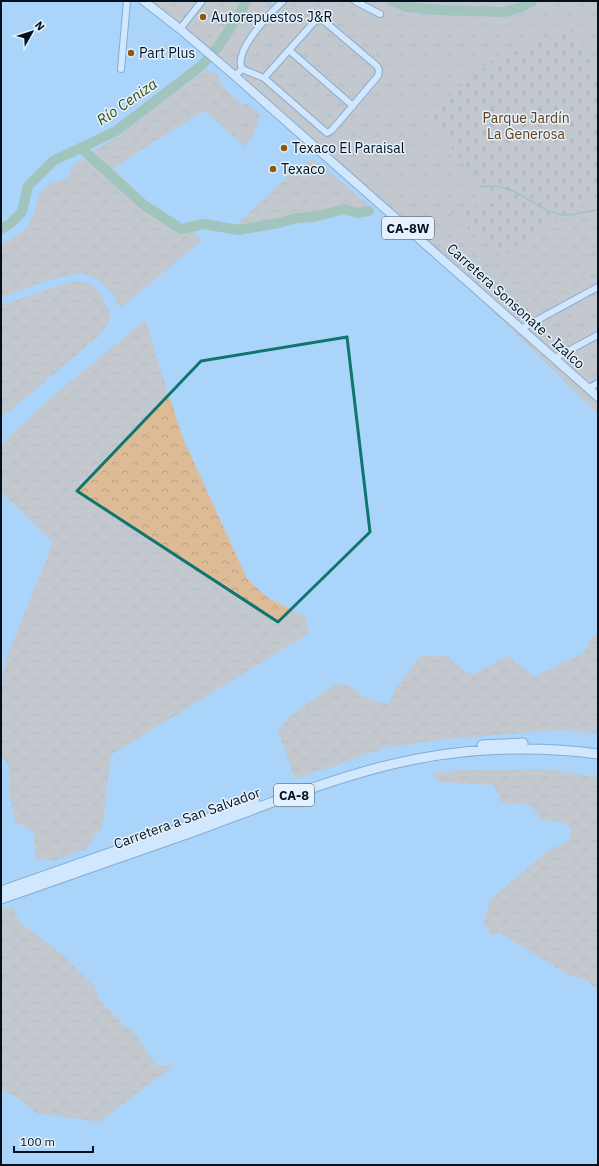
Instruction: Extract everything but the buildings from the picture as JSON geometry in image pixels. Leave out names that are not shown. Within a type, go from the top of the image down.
[{"type":"highway","name":"CA-8","points":[[1,891],[376,762],[414,754],[502,743],[552,743],[598,749]]},
{"type":"highway","name":"Carretera a San Salvador","points":[[1,899],[324,784],[395,764],[465,753],[504,750],[568,750],[598,754]]},
{"type":"main road","points":[[146,2],[180,29]]},
{"type":"main road","name":"Carretera Sonsonate - Izalco","points":[[180,29],[236,76],[598,397]]},
{"type":"street","points":[[121,69],[127,1]]},
{"type":"street","points":[[180,29],[202,1]]},
{"type":"street","points":[[236,76],[242,69],[241,59],[256,29],[283,1]]},
{"type":"street","points":[[355,1],[380,14]]},
{"type":"street","points":[[242,69],[264,78],[327,133],[332,130],[378,76],[380,70],[324,21],[319,20],[315,21],[290,51],[264,78]]},
{"type":"street","points":[[290,51],[352,106]]},
{"type":"street","points":[[521,329],[598,287]]},
{"type":"street","points":[[555,358],[598,335]]},
{"type":"street","points":[[589,388],[598,383]]},
{"type":"highlighted area","points":[[347,337],[370,532],[278,622],[77,491],[201,361]]},
{"type":"green space","points":[[142,1],[598,1],[598,414],[431,251]]},
{"type":"green space","name":"Parque Jardín La Generosa","points":[[572,29],[598,77],[598,196],[544,226],[502,256],[473,231],[468,230],[469,224],[449,210],[497,203],[427,118],[493,60]]},
{"type":"green space","points":[[207,69],[218,75],[223,86],[243,106],[224,128],[205,110],[113,168],[146,202],[182,225],[191,224],[201,241],[121,308],[112,293],[104,285],[89,275],[81,274],[59,278],[1,298],[1,245],[25,230],[32,218],[42,190],[56,182],[68,178],[75,163],[82,161],[94,150],[116,138],[169,96]]},
{"type":"green space","points":[[246,102],[260,114],[254,135],[244,146],[224,128]]},
{"type":"green space","points":[[314,159],[371,207],[357,210],[344,207],[314,216],[297,217],[280,223],[235,226],[299,166]]},
{"type":"green space","points":[[598,199],[598,247],[584,261],[588,281],[587,289],[525,322],[470,277],[507,256],[544,228]]},
{"type":"green space","points":[[74,281],[89,283],[101,294],[109,315],[109,320],[106,326],[92,342],[1,418],[1,305]]},
{"type":"green space","points":[[145,320],[182,436],[247,579],[268,598],[306,617],[309,633],[111,755],[102,828],[86,849],[54,861],[36,859],[33,831],[15,822],[9,791],[9,765],[1,756],[1,686],[6,659],[53,542],[1,492],[1,445],[46,402]]},
{"type":"green space","points":[[598,635],[598,734],[562,730],[445,739],[385,748],[295,779],[278,731],[288,718],[335,684],[349,686],[368,699],[389,704],[396,688],[420,656],[446,655],[463,670],[473,675],[507,656],[535,677],[584,653],[592,636]]},
{"type":"green space","points":[[544,769],[598,777],[598,991],[586,979],[572,977],[498,932],[493,936],[483,924],[490,900],[546,852],[570,840],[571,830],[566,823],[540,819],[531,805],[501,802],[494,785],[437,782],[433,773],[461,770]]},
{"type":"green space","points":[[13,906],[19,922],[61,953],[97,989],[98,998],[128,1029],[133,1030],[157,1066],[173,1066],[99,1122],[36,1113],[18,1098],[1,1090],[1,910]]},
{"type":"waterway","name":"Río Ceniza","points":[[1,229],[10,224],[22,212],[28,186],[53,161],[116,131],[201,66],[218,47],[242,10],[246,1]]},
{"type":"waterway","name":"Río Ceniza","points":[[393,1],[406,7],[439,10],[505,12],[522,7],[532,1]]},
{"type":"waterway","points":[[81,148],[144,205],[181,229],[204,224],[239,230],[279,223],[297,218],[314,217],[344,209],[357,213],[369,211]]},
{"type":"waterway","points":[[480,187],[493,186],[504,188],[543,208],[564,215],[598,210]]},
{"type":"place","name":"Autorepuestos J&R","points":[[203,17]]},
{"type":"place","name":"Part Plus","points":[[131,53]]},
{"type":"place","name":"Texaco El Paraisal","points":[[284,148]]},
{"type":"place","name":"Texaco","points":[[273,169]]}]
